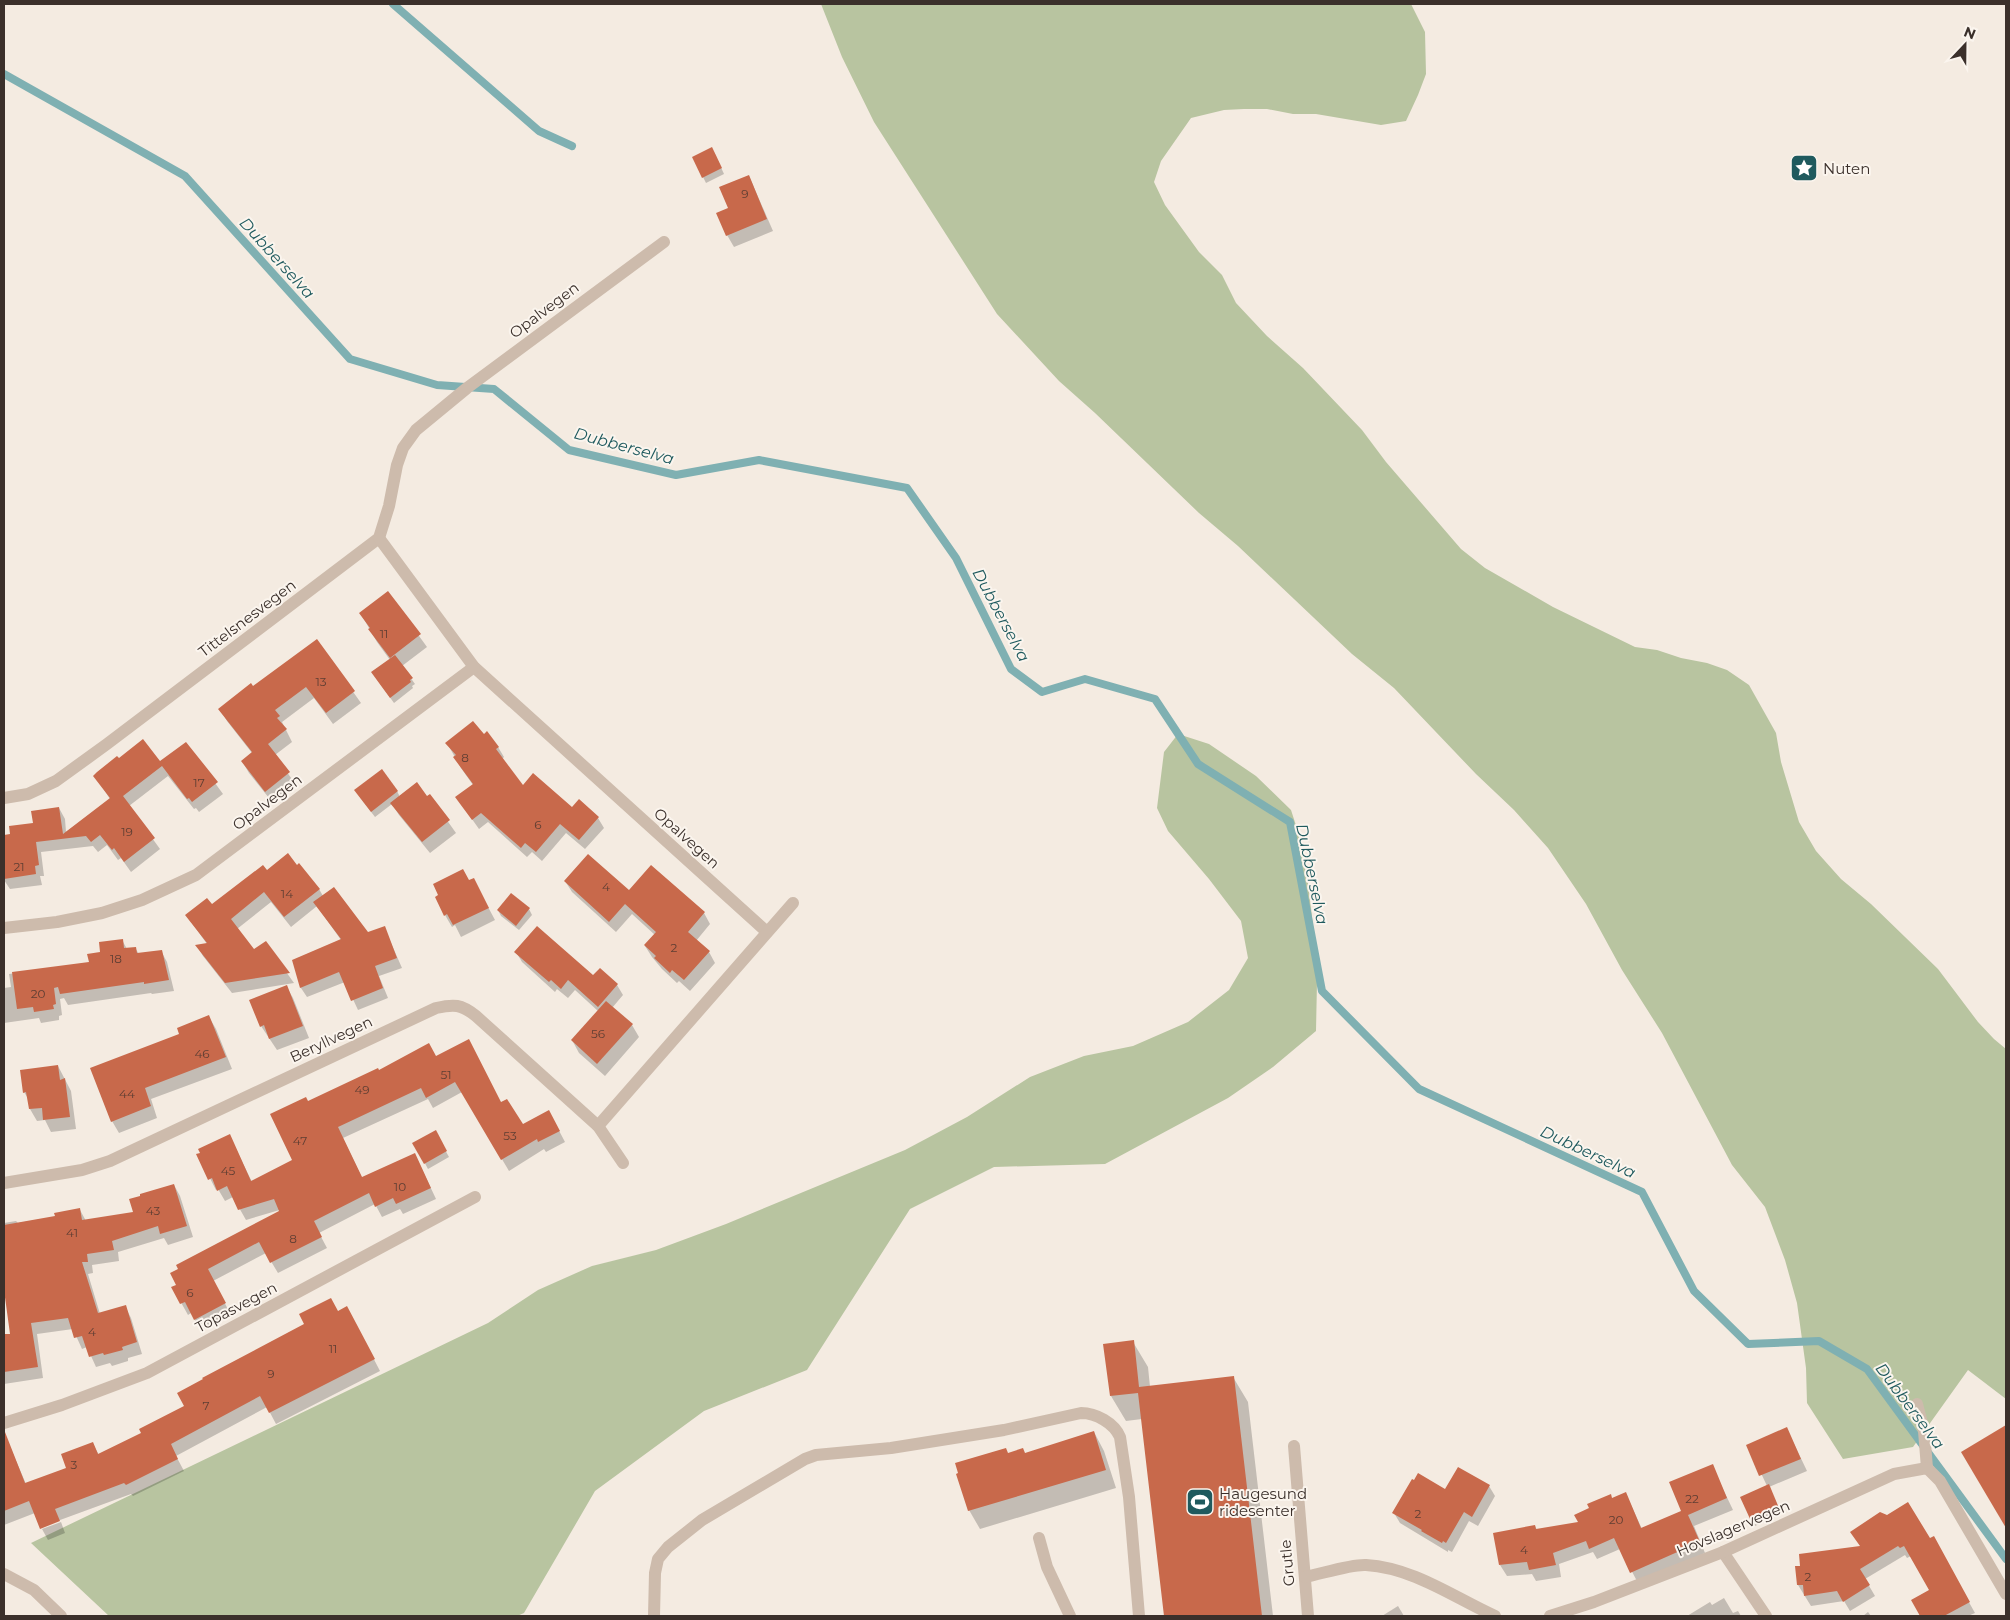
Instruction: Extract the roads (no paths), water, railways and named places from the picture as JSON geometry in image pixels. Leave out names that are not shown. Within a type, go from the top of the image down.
[{"type":"street","name":"Opalvegen","points":[[664,242],[444,406],[416,430],[403,448],[396,465],[389,506],[380,538],[474,667],[766,932]]},
{"type":"street","name":"Tittelsnesvegen","points":[[4,798],[28,794],[56,781],[380,538]]},
{"type":"street","name":"Opalvegen","points":[[4,928],[58,922],[102,913],[142,900],[196,875],[474,667]]},
{"type":"street","points":[[598,1126],[793,903]]},
{"type":"street","name":"Beryllvegen","points":[[4,1183],[82,1170],[110,1161],[436,1008],[449,1005],[464,1006],[598,1126],[623,1163]]},
{"type":"street","name":"Topasvegen","points":[[4,1423],[62,1406],[147,1373],[475,1197]]},
{"type":"street","points":[[1916,1404],[1924,1431],[1927,1468],[1940,1481],[2006,1594]]},
{"type":"street","points":[[654,1616],[655,1573],[658,1559],[668,1547],[702,1520],[804,1459],[816,1455],[884,1449],[1004,1430],[1086,1413],[1105,1421],[1116,1429],[1120,1437],[1129,1496],[1139,1616]]},
{"type":"street","name":"Grutle","points":[[1294,1446],[1308,1616]]},
{"type":"street","name":"Hovslagervegen","points":[[1550,1616],[1594,1602],[1723,1552],[1894,1474],[1927,1468]]},
{"type":"street","points":[[1039,1538],[1047,1567],[1070,1616]]},
{"type":"street","points":[[1723,1552],[1766,1616]]},
{"type":"street","points":[[1305,1577],[1365,1565],[1398,1571],[1427,1581],[1495,1616]]},
{"type":"street","points":[[4,1574],[34,1590],[62,1616]]},
{"type":"waterway","points":[[393,4],[539,131],[572,146]]},
{"type":"waterway","name":"Dubberselva","points":[[4,74],[185,176],[350,359],[437,385],[494,389],[569,450],[676,475],[759,460],[907,488],[956,558],[1011,669],[1042,692],[1085,679],[1155,699],[1198,764],[1290,822],[1322,991],[1419,1089],[1642,1192],[1694,1291],[1748,1344],[1819,1341],[1867,1369],[2006,1559]]},
{"type":"place","name":"Nuten","points":[[1804,168]]},
{"type":"place","name":"Haugesund ridesenter","points":[[1200,1502]]}]
